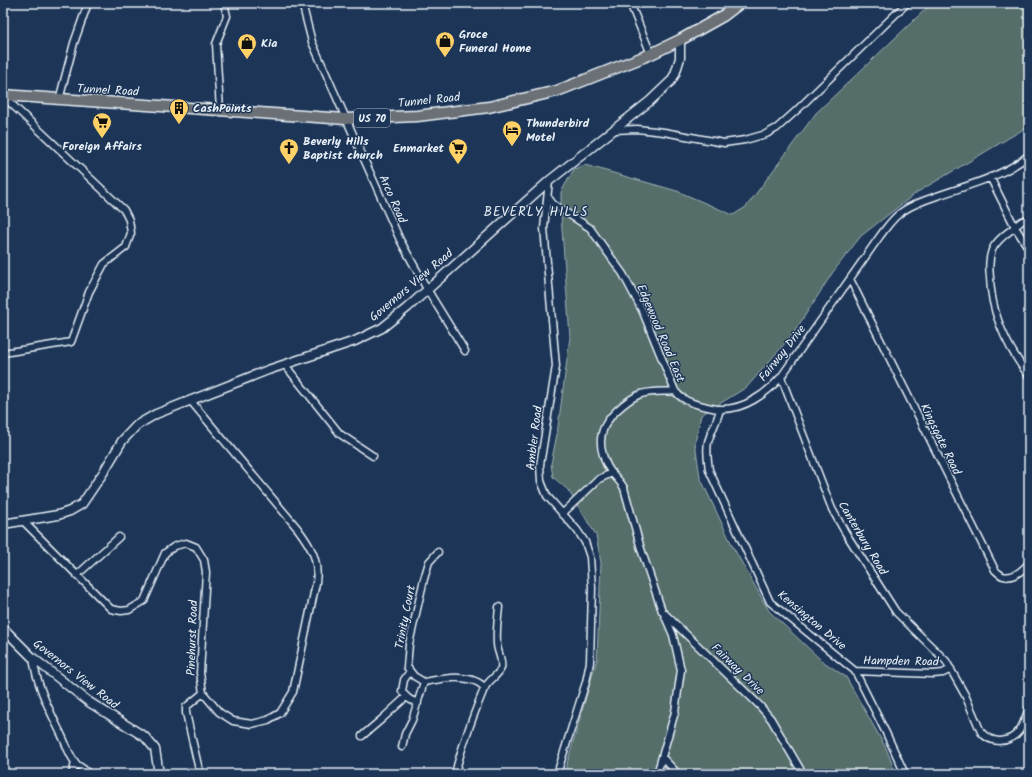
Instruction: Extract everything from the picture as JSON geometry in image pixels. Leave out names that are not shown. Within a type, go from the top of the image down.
[{"type":"main road","name":"Tunnel Road","points":[[3,96],[345,119],[417,116],[489,107],[557,91],[651,54],[723,16],[740,3]]},
{"type":"street","points":[[59,100],[74,42],[88,3]]},
{"type":"street","points":[[220,110],[216,44],[227,16],[224,3]]},
{"type":"street","name":"Arco Road","points":[[302,3],[312,42],[400,240],[427,289],[465,351]]},
{"type":"street","points":[[630,3],[651,54]]},
{"type":"street","points":[[614,130],[638,129],[664,132],[724,143],[745,140],[766,134],[777,128],[797,110],[907,3]]},
{"type":"street","name":"Governors View Road","points":[[3,524],[58,515],[70,511],[82,504],[104,473],[122,441],[137,425],[156,414],[285,365],[336,348],[369,335],[382,328],[549,181],[650,101],[671,81],[680,58],[680,40]]},
{"type":"street","points":[[3,96],[124,210],[129,220],[131,233],[126,247],[104,264],[89,292],[71,342],[3,353]]},
{"type":"street","name":"Fairway Drive","points":[[803,774],[771,719],[759,705],[662,611],[641,549],[624,488],[620,480],[612,473],[606,464],[602,453],[602,436],[606,423],[612,414],[640,394],[675,392],[682,399],[691,403],[720,409],[747,403],[761,395],[772,387],[781,377],[895,217],[904,210],[923,201],[990,177],[1019,164],[1029,155]]},
{"type":"street","points":[[990,177],[1015,228],[1029,249]]},
{"type":"street","name":"Ambler Road","points":[[549,181],[544,228],[556,366],[540,465],[540,481],[547,496],[577,530],[585,542],[590,557],[592,588],[590,662],[586,682],[557,774]]},
{"type":"street","name":"Edgewood Road East","points":[[548,197],[552,204],[590,228],[623,274],[643,312],[675,392]]},
{"type":"street","points":[[1029,219],[1020,222],[1015,228],[1002,237],[992,250],[989,267],[990,295],[1000,327],[1012,352],[1029,376]]},
{"type":"street","name":"Kingsgate Road","points":[[850,279],[986,555],[995,570],[1002,576],[1008,577],[1020,572],[1029,563]]},
{"type":"street","points":[[285,365],[340,434],[373,456]]},
{"type":"street","name":"Canterbury Road","points":[[781,377],[832,509],[845,532],[896,612],[946,661],[951,669]]},
{"type":"street","name":"Pinehurst Road","points":[[23,521],[111,609],[121,611],[129,610],[144,601],[165,553],[175,546],[186,544],[196,547],[204,560],[206,572],[200,673],[203,694],[219,712],[233,721],[252,724],[268,720],[280,713],[293,692],[317,572],[315,557],[309,544],[190,400]]},
{"type":"street","name":"Kensington Drive","points":[[720,409],[708,443],[707,456],[709,470],[770,602],[855,671],[886,732],[905,774]]},
{"type":"street","points":[[562,514],[599,479],[612,473]]},
{"type":"street","points":[[3,489],[3,524]]},
{"type":"street","points":[[77,575],[120,538]]},
{"type":"street","name":"Trinity Court","points":[[410,671],[407,668],[409,644],[424,579],[429,562],[438,552]]},
{"type":"street","points":[[455,774],[466,738],[485,688],[489,680],[501,669],[497,645],[499,607]]},
{"type":"street","points":[[657,774],[675,712],[681,670],[673,635],[662,611]]},
{"type":"street","name":"Governors View Road","points":[[3,628],[33,658],[89,702],[145,737],[155,749],[159,774]]},
{"type":"street","points":[[33,658],[35,674],[40,690],[75,763],[88,774]]},
{"type":"street","name":"Hampden Road","points":[[855,671],[933,674],[943,673],[951,669],[965,695],[978,726],[985,737],[998,741],[1003,741],[1013,736],[1021,728],[1029,708]]},
{"type":"street","points":[[418,703],[406,697],[402,691],[402,686],[410,671],[414,676],[424,682],[448,678],[466,679],[481,683],[485,688]]},
{"type":"street","points":[[402,747],[405,734],[412,720],[424,682]]},
{"type":"street","points":[[200,774],[186,713],[186,707],[203,694]]},
{"type":"street","points":[[362,736],[406,697]]},
{"type":"street","points":[[662,757],[678,774]]},
{"type":"street","points":[[72,774],[75,763]]},
{"type":"green space","points":[[932,3],[1029,3],[1029,126],[916,193],[861,236],[833,272],[793,334],[747,387],[701,415],[695,443],[700,477],[733,547],[769,611],[821,660],[846,677],[886,748],[896,774],[564,774],[597,659],[601,563],[596,535],[568,490],[553,477],[551,464],[557,434],[570,337],[561,216],[561,192],[574,169],[585,165],[677,191],[733,215],[746,207],[816,113]]},
{"type":"place","name":"Groce Funeral Home","points":[[445,58]]},
{"type":"place","name":"Kia","points":[[247,60]]},
{"type":"place","name":"CashPoints","points":[[179,125]]},
{"type":"place","name":"Foreign Affairs","points":[[102,139]]},
{"type":"place","name":"Thunderbird Motel","points":[[512,147]]},
{"type":"place","name":"Beverly Hills Baptist church","points":[[289,165]]},
{"type":"place","name":"Enmarket","points":[[458,165]]},
{"type":"district","name":"BEVERLY HILLS","points":[[536,211]]}]
